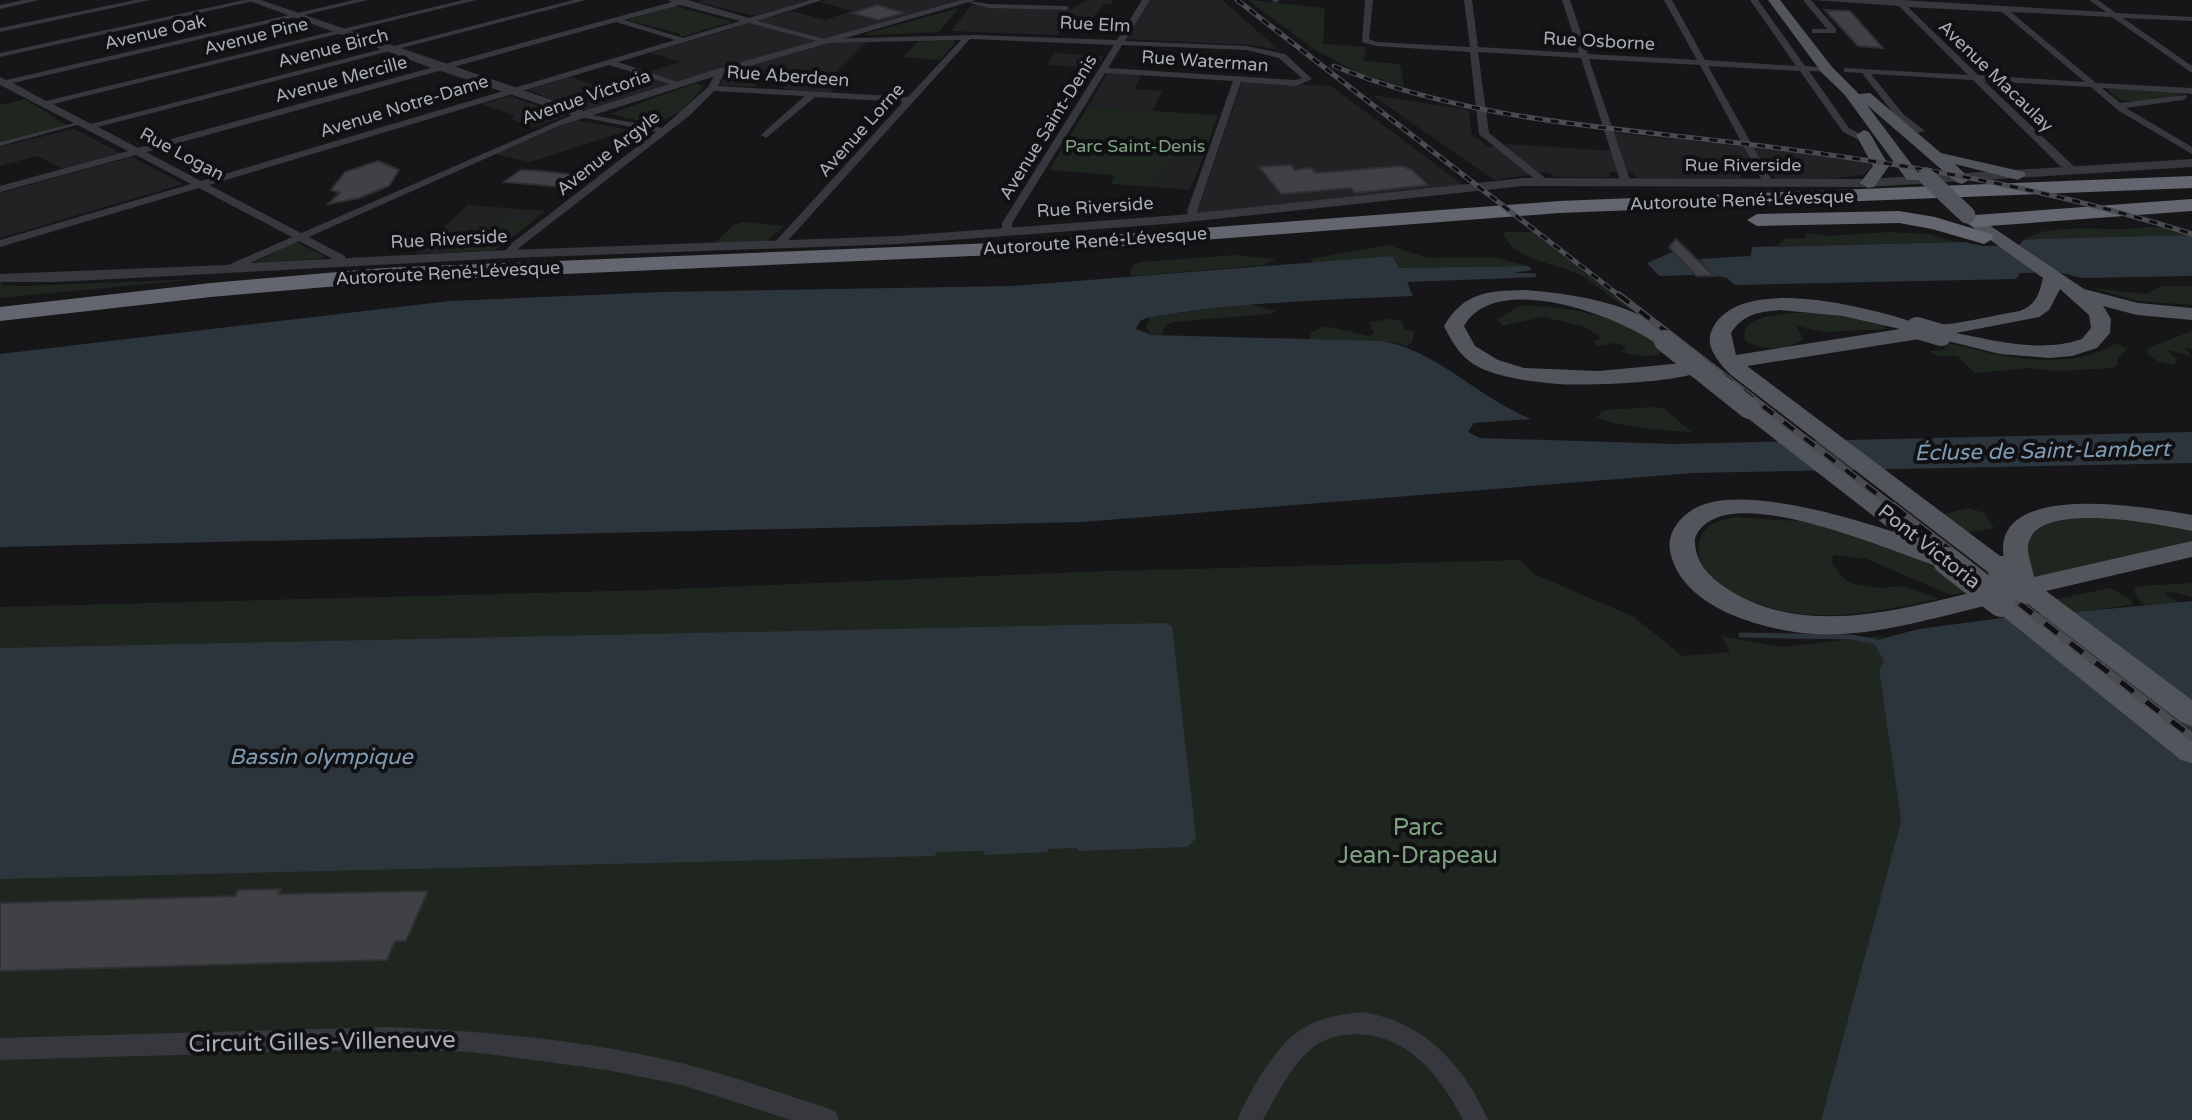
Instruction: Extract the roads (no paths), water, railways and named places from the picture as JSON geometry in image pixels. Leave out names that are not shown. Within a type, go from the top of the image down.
[{"type":"highway","name":"Autoroute René-Lévesque","points":[[0,314],[315,280],[1018,248],[1559,207],[2192,182]]},
{"type":"highway","name":"Autoroute René-Lévesque","points":[[0,325],[275,295],[438,284],[1019,258],[1479,222],[2192,194]]},
{"type":"highway","points":[[1479,222],[1624,223],[1892,217],[1982,231],[2018,224],[2119,218],[2192,207]]},
{"type":"highway","points":[[0,301],[143,287],[315,280]]},
{"type":"highway","points":[[0,335],[275,295]]},
{"type":"main road","points":[[1774,0],[1822,64],[1881,166],[1868,183]]},
{"type":"main road","points":[[1791,0],[1841,62],[1919,177]]},
{"type":"main road","points":[[1822,64],[1841,62]]},
{"type":"main road","points":[[1822,64],[1842,83],[1865,115],[1919,177],[2045,279],[2078,293],[2137,309],[2192,314]]},
{"type":"main road","points":[[1837,91],[1865,115]]},
{"type":"main road","points":[[1865,96],[1962,179]]},
{"type":"main road","points":[[1928,149],[1961,163],[2018,175]]},
{"type":"main road","points":[[1738,361],[2017,318],[2042,308],[2045,279]]},
{"type":"main road","name":"Pont Victoria","points":[[2078,293],[2095,309],[2102,325],[2096,338],[2077,347],[2049,351],[2015,350],[1941,335],[1852,311],[1809,305],[1768,306],[1737,315],[1722,332],[1724,354],[1735,367],[2024,584],[2192,715]]},
{"type":"main road","name":"Pont Victoria","points":[[1694,368],[1597,379],[1525,374],[1477,356],[1459,338],[1454,326],[1464,310],[1483,300],[1504,296],[1537,296],[1607,310],[1635,322],[1665,341],[2192,752]]},
{"type":"main road","points":[[1947,561],[1910,545],[1841,523],[1747,508],[1718,510],[1699,517],[1688,525],[1682,541],[1692,572],[1725,599],[1778,620],[1820,626],[1879,620],[2192,549]]},
{"type":"main road","points":[[2024,584],[2014,560],[2014,543],[2028,524],[2042,517],[2076,510],[2106,510],[2192,523]]},
{"type":"street","points":[[0,7],[35,0]]},
{"type":"street","points":[[0,30],[146,0]]},
{"type":"street","points":[[0,55],[253,0],[300,14]]},
{"type":"street","points":[[267,0],[433,65],[584,115],[663,131]]},
{"type":"street","name":"Avenue Oak","points":[[2,82],[364,0]]},
{"type":"street","name":"Avenue Pine","points":[[47,103],[472,0]]},
{"type":"street","name":"Avenue Birch","points":[[0,144],[582,0]]},
{"type":"street","name":"Avenue Notre-Dame","points":[[0,244],[818,0]]},
{"type":"street","points":[[967,0],[989,6],[1066,8]]},
{"type":"street","name":"Avenue Victoria","points":[[229,270],[535,131],[721,71],[967,0]]},
{"type":"street","name":"Avenue Saint-Denis","points":[[1007,232],[1006,225],[1146,0]]},
{"type":"street","name":"Rue Osborne","points":[[1369,0],[1365,40],[1369,43],[1803,68],[1822,64]]},
{"type":"street","points":[[1468,0],[1484,135],[1545,182]]},
{"type":"street","points":[[1566,0],[1626,183]]},
{"type":"street","points":[[1659,0],[1696,62],[1758,181]]},
{"type":"street","points":[[1668,0],[1738,153]]},
{"type":"street","points":[[1754,0],[1847,132],[1868,141]]},
{"type":"street","points":[[1807,0],[1833,31],[1815,31]]},
{"type":"street","points":[[1818,0],[2192,19]]},
{"type":"street","points":[[1992,0],[2119,106],[2192,151]]},
{"type":"street","points":[[2093,0],[2192,70]]},
{"type":"street","name":"Rue Elm","points":[[681,1],[824,41],[968,37],[1270,51],[1292,63],[1306,76],[1308,79],[1305,82]]},
{"type":"street","name":"Avenue Mercille","points":[[0,189],[681,1]]},
{"type":"street","name":"Avenue Macaulay","points":[[1899,2],[2062,163],[2075,172]]},
{"type":"street","points":[[617,20],[682,40]]},
{"type":"street","points":[[856,32],[856,36],[866,40]]},
{"type":"street","name":"Avenue Lorne","points":[[778,245],[968,37]]},
{"type":"street","points":[[609,62],[677,85]]},
{"type":"street","points":[[1841,62],[1864,71],[2190,90],[2186,97],[2119,106]]},
{"type":"street","name":"Rue Waterman","points":[[1103,70],[1305,82]]},
{"type":"street","name":"Avenue Argyle","points":[[509,254],[514,246],[663,131],[712,88],[721,71]]},
{"type":"street","points":[[1864,71],[1900,116],[1920,131]]},
{"type":"street","points":[[1195,217],[1192,211],[1238,79]]},
{"type":"street","name":"Rue Logan","points":[[2,82],[300,236],[341,258],[341,263]]},
{"type":"street","name":"Rue Aberdeen","points":[[712,88],[910,100]]},
{"type":"street","points":[[766,135],[814,93]]},
{"type":"street","name":"Rue Riverside","points":[[0,278],[229,270],[509,254],[778,245],[1007,232],[1195,217],[1545,182],[1868,183],[2192,163]]},
{"type":"street","points":[[1249,1120],[1302,1042],[1323,1029],[1352,1022],[1392,1029],[1422,1046],[1463,1092],[1476,1120]]},
{"type":"street","name":"Circuit Gilles-Villeneuve","points":[[0,1049],[389,1038],[472,1041],[584,1056],[682,1074],[827,1120]]},
{"type":"water","points":[[2192,235],[2192,276],[2082,278],[2058,272],[2020,273],[2016,279],[1735,285],[1727,278],[1713,275],[1699,259],[1751,256],[1752,247],[1964,242],[1983,246],[2019,245],[2024,240],[2038,239]]},
{"type":"water","points":[[1677,250],[1695,275],[1659,276],[1647,263]]},
{"type":"water","name":"Écluse de Saint-Lambert","points":[[1392,256],[1399,268],[1529,266],[1532,270],[1513,273],[1535,273],[1537,277],[1407,282],[1413,296],[1213,308],[1146,318],[1140,321],[1136,329],[1152,335],[1381,341],[1400,346],[1419,353],[1494,400],[1531,419],[1474,423],[1468,432],[1480,438],[1674,444],[2192,432],[2192,463],[1693,473],[1083,522],[0,547],[0,354],[450,301],[662,292],[1012,286]]},
{"type":"water","points":[[2192,601],[2192,1120],[1821,1120],[1901,821],[1879,670],[1884,661],[1873,641],[1919,629],[2054,611],[2075,612]]},
{"type":"water","name":"Bassin olympique","points":[[1165,623],[1172,626],[1196,838],[1188,847],[1078,851],[1077,848],[1048,849],[1047,852],[984,855],[984,851],[936,852],[935,856],[0,879],[0,648]]},
{"type":"waterway","points":[[1741,635],[1851,637],[1873,641]]},
{"type":"railway","points":[[1237,0],[1621,297]]},
{"type":"railway","points":[[1334,66],[1436,99],[1489,110],[1594,127],[1810,152],[1920,169],[2030,190],[2192,234]]},
{"type":"railway","points":[[1619,295],[1895,508]]},
{"type":"railway","points":[[1893,506],[2192,737]]},
{"type":"park label","name":"Parc Saint-Denis","points":[[1135,146]]},
{"type":"park label","name":"Parc Jean-Drapeau","points":[[1418,841]]}]
